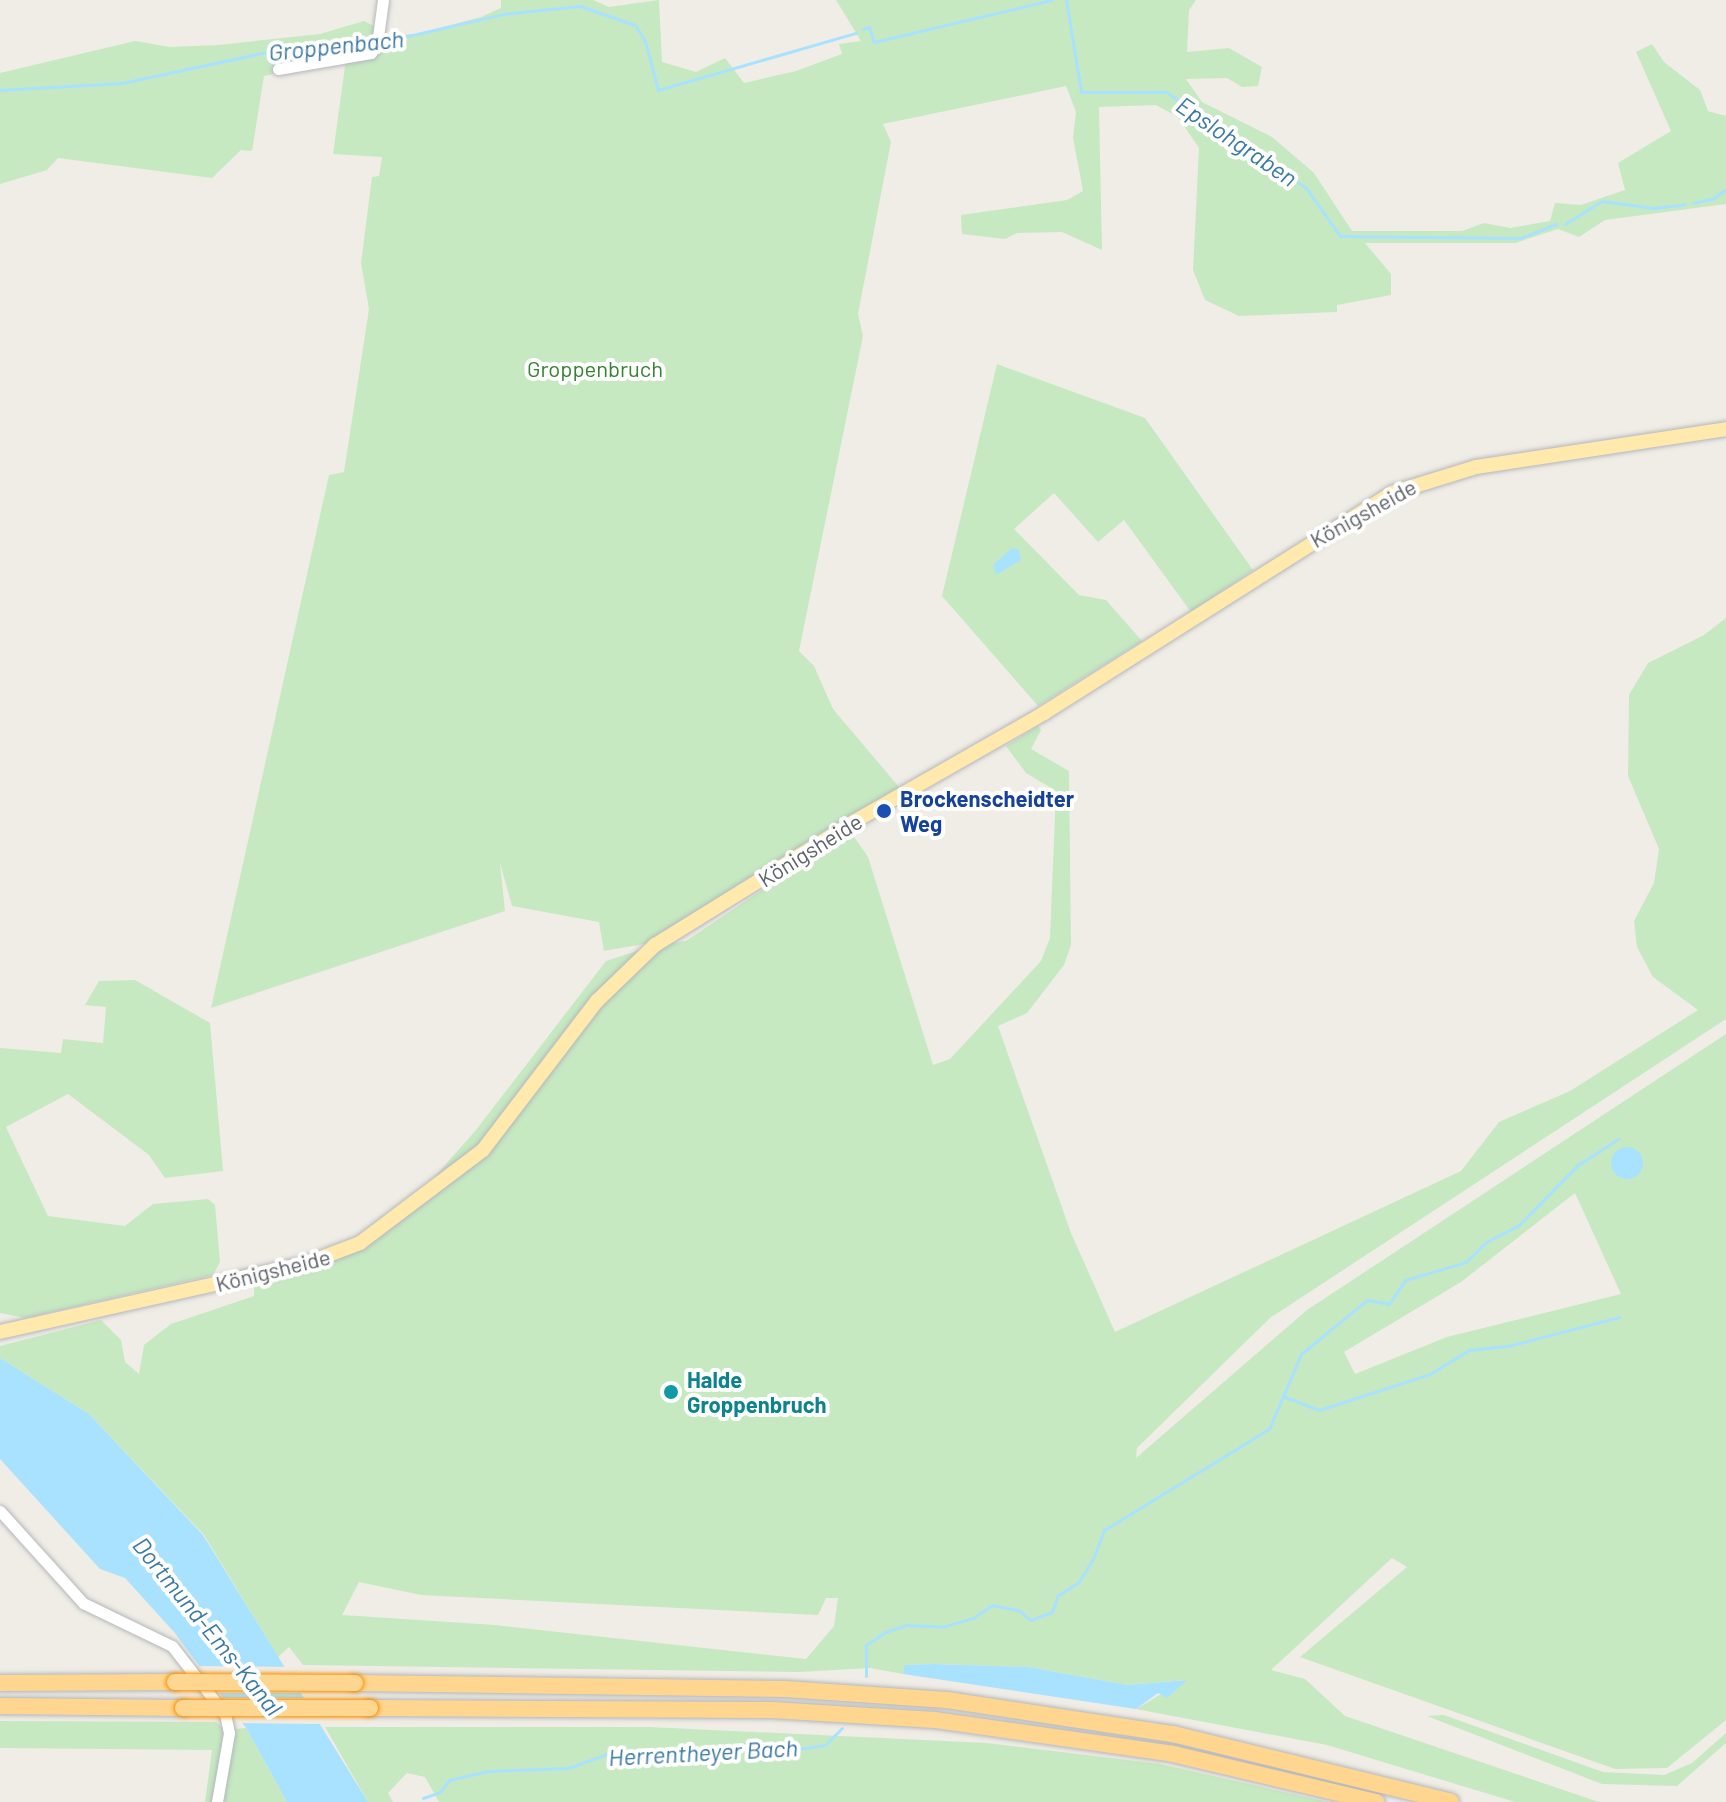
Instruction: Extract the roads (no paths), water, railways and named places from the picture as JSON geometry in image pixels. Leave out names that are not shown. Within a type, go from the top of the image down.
[{"type":"highway","points":[[0,1683],[355,1683],[785,1689],[947,1700],[1173,1734],[1451,1802]]},
{"type":"highway","points":[[0,1706],[772,1710],[935,1720],[1173,1754],[1376,1802]]},
{"type":"main road","name":"Königsheide","points":[[0,1332],[305,1264],[360,1243],[483,1150],[597,1001],[655,945],[855,821],[1044,713],[1392,493],[1476,467],[1726,429]]},
{"type":"street","points":[[278,69],[371,53],[377,40],[383,0]]},
{"type":"street","points":[[0,1511],[83,1603],[172,1646],[225,1714],[229,1733],[217,1802]]},
{"type":"water","points":[[1012,548],[1019,550],[1021,560],[996,575],[993,565]]},
{"type":"water","points":[[1627,1147],[1638,1152],[1643,1163],[1638,1174],[1627,1179],[1616,1174],[1611,1163],[1616,1152]]},
{"type":"water","name":"Dortmund-Ems-Kanal","points":[[0,1358],[89,1414],[203,1535],[368,1802],[287,1802],[246,1728],[174,1632],[125,1578],[100,1569],[0,1459]]},
{"type":"water","points":[[905,1665],[1028,1667],[1128,1685],[1187,1680],[1167,1698],[1158,1693],[1136,1709],[903,1674]]},
{"type":"waterway","name":"Groppenbach","points":[[863,29],[869,27],[874,42],[1052,0]]},
{"type":"waterway","name":"Epslohgraben","points":[[1066,0],[1081,92],[1166,92],[1306,188],[1340,236],[1520,238],[1556,224]]},
{"type":"waterway","name":"Groppenbach","points":[[382,42],[503,14],[580,6],[635,25],[645,41],[658,90],[856,33]]},
{"type":"waterway","name":"Groppenbach","points":[[0,90],[122,83],[267,52],[374,42]]},
{"type":"waterway","name":"Epslohgraben","points":[[1693,203],[1714,198],[1726,189]]},
{"type":"waterway","name":"Epslohgraben","points":[[1565,224],[1602,201],[1654,208],[1685,204]]},
{"type":"waterway","name":"Herrentheyer Bach","points":[[866,1676],[866,1645],[885,1632],[907,1625],[942,1627],[973,1618],[992,1605],[1018,1610],[1031,1620],[1052,1612],[1058,1595],[1078,1583],[1093,1559],[1104,1530],[1269,1429],[1301,1354],[1367,1300],[1389,1304],[1405,1280],[1466,1262],[1486,1242],[1518,1226],[1578,1165],[1618,1139]]},
{"type":"waterway","points":[[1285,1397],[1319,1410],[1430,1374],[1469,1350],[1508,1346],[1619,1317]]},
{"type":"waterway","name":"Herrentheyer Bach","points":[[423,1798],[440,1792],[449,1780],[488,1771],[568,1768],[607,1754],[790,1750],[825,1745],[842,1728]]},
{"type":"place","name":"Brockenscheidter Weg","points":[[884,811]]},
{"type":"place","name":"Halde Groppenbruch","points":[[671,1392]]},
{"type":"park label","name":"Groppenbruch","points":[[595,369]]}]
